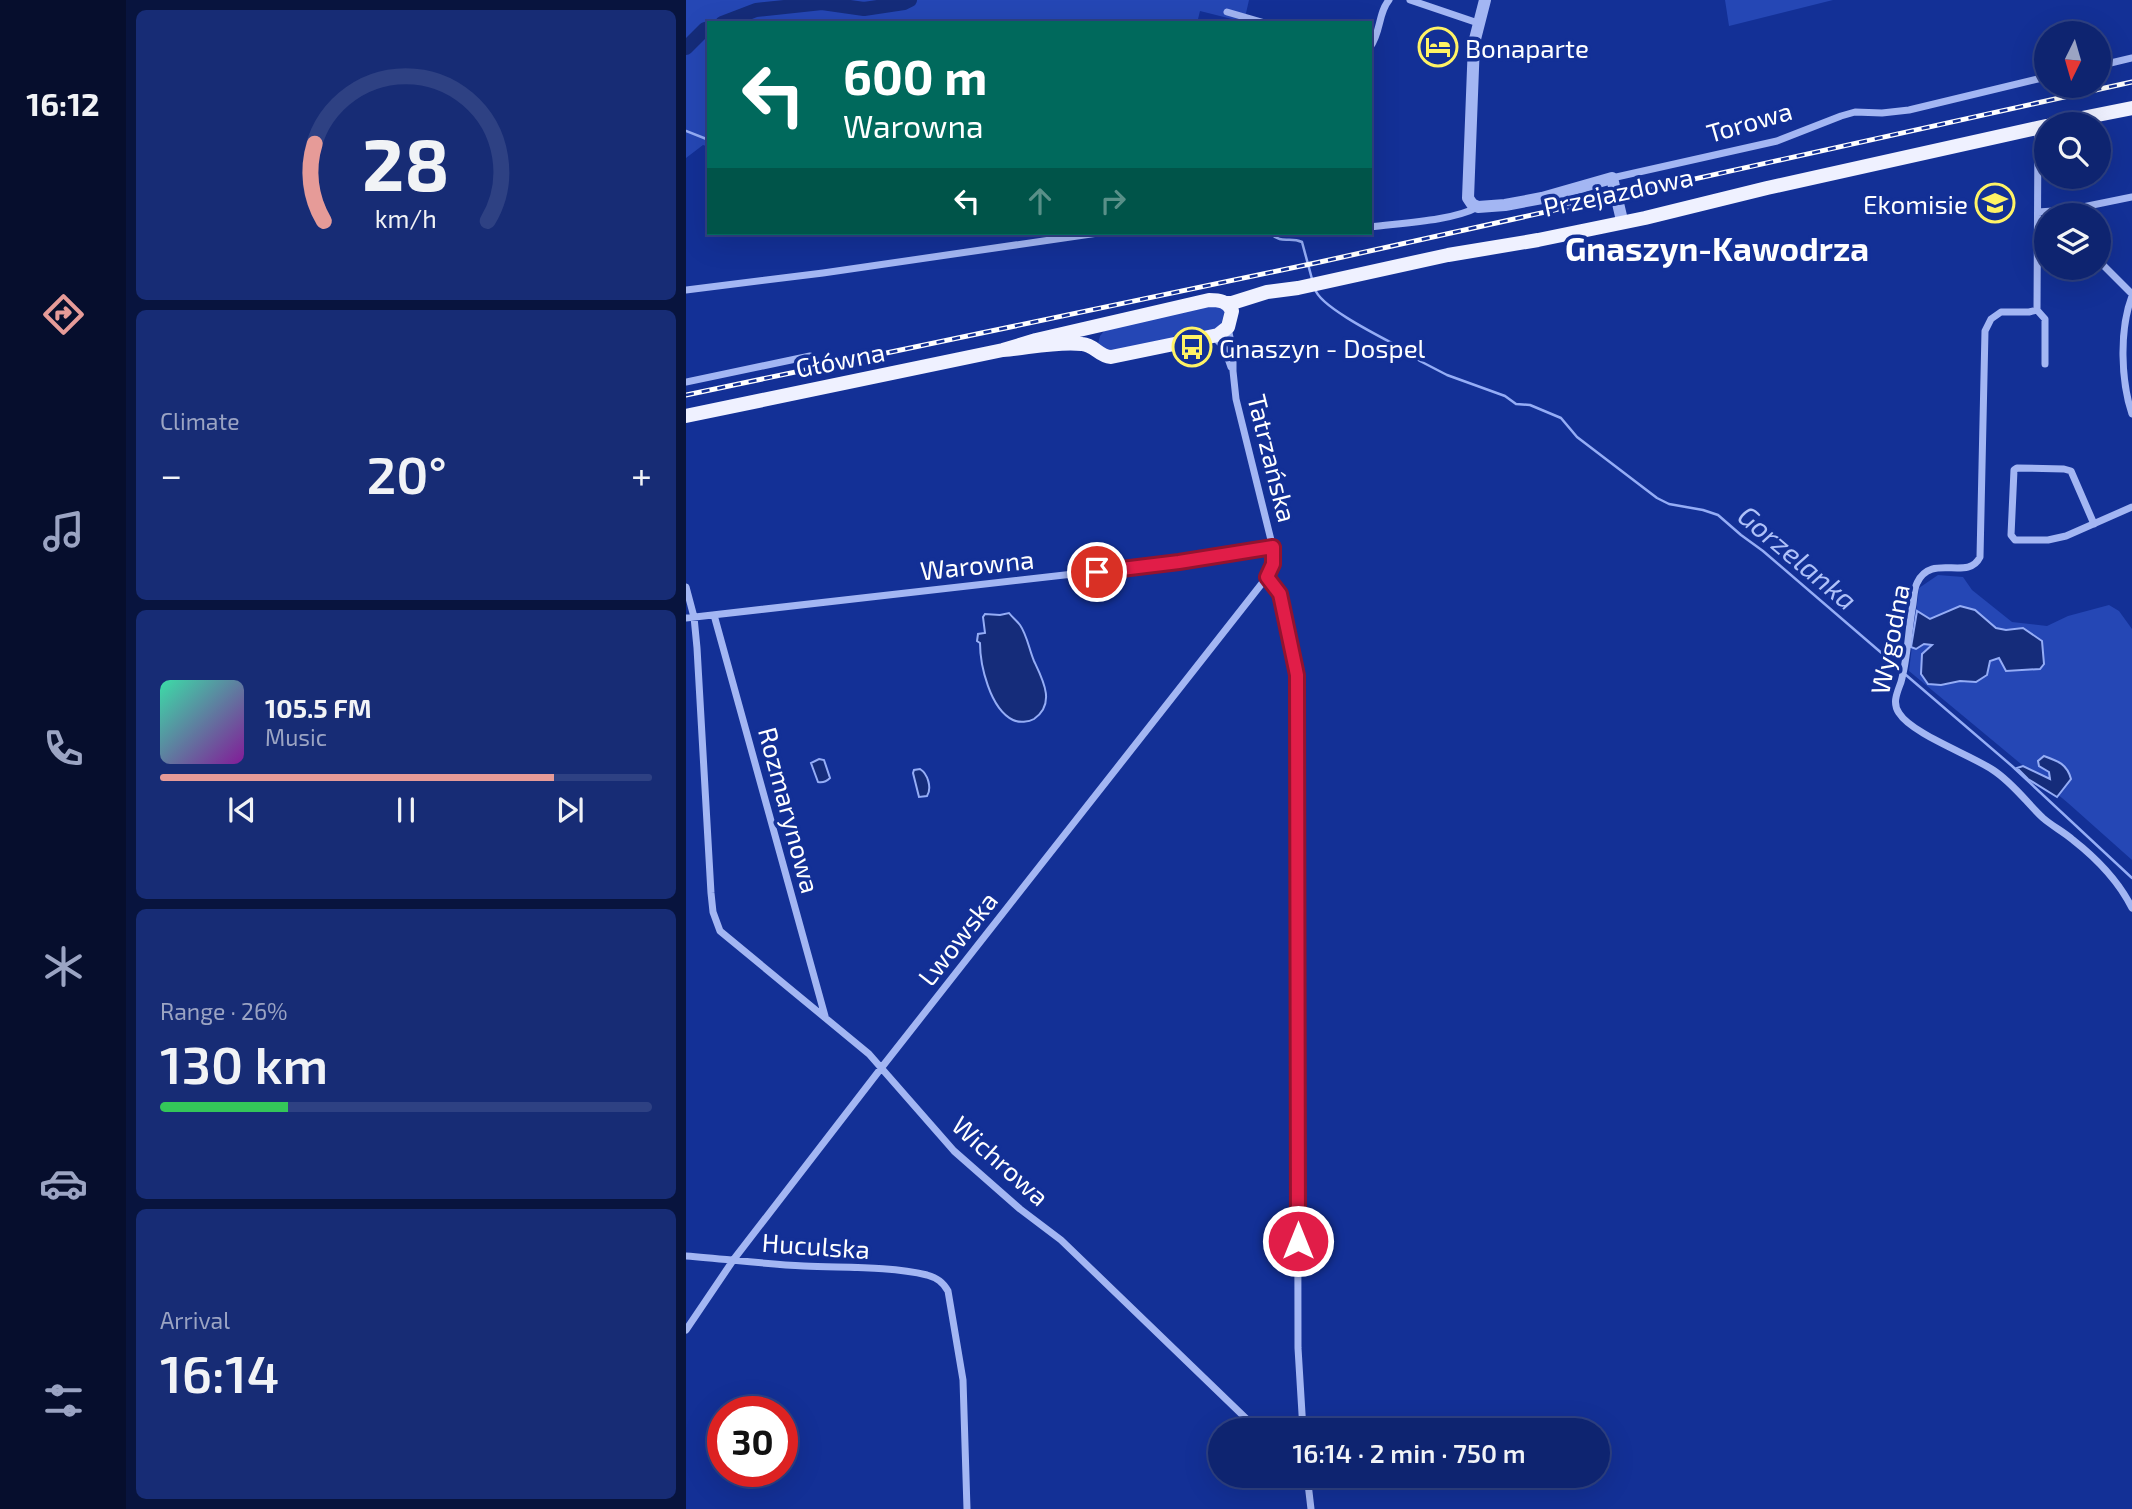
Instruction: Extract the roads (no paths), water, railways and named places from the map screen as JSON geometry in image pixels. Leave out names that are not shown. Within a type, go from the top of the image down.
[{"type":"main road","name":"Przejazdowa","points":[[2111,112],[2132,108]]},
{"type":"main road","name":"Przejazdowa","points":[[1211,336],[1218,335],[1229,315],[1294,288],[1644,218],[2034,128]]},
{"type":"main road","name":"Przejazdowa","points":[[1480,249],[1534,234],[1720,194],[1768,188]]},
{"type":"main road","name":"Główna","points":[[686,416],[1003,350],[1209,300],[1219,300],[1229,315]]},
{"type":"main road","points":[[1094,347],[1096,335],[1104,325]]},
{"type":"main road","name":"Główna","points":[[1003,350],[1067,343],[1084,344],[1111,357],[1211,336]]},
{"type":"street","points":[[1372,44],[1384,6],[1389,0]]},
{"type":"street","points":[[1410,0],[1478,23]]},
{"type":"street","points":[[1478,207],[1468,198],[1474,43],[1485,0]]},
{"type":"street","points":[[1227,12],[1258,21]]},
{"type":"street","points":[[2111,63],[2132,58]]},
{"type":"street","name":"Torowa","points":[[1478,207],[1542,198],[1612,178],[1777,141],[1855,112],[1909,110],[2034,80]]},
{"type":"street","points":[[1612,178],[1620,216]]},
{"type":"street","points":[[2102,203],[2132,197]]},
{"type":"street","points":[[1372,228],[1454,216],[1478,207]]},
{"type":"street","points":[[686,290],[1084,235]]},
{"type":"street","points":[[2111,273],[2132,295],[2126,317],[2124,370],[2132,414]]},
{"type":"street","points":[[2039,280],[2037,310],[2045,319],[2045,364]]},
{"type":"street","name":"Wygodna","points":[[2037,310],[2001,312],[1987,325],[1980,557],[1976,564],[1967,568],[1937,567],[1928,570],[1916,584],[1904,666],[1895,701],[1900,715],[1910,724],[1995,771],[2013,785],[2045,819],[2075,841],[2107,873],[2132,908]]},
{"type":"street","name":"Tatrzańska","points":[[1229,315],[1236,400],[1273,547],[1273,564],[1267,577]]},
{"type":"street","name":"Tatrzańska","points":[[1211,336],[1217,338],[1224,347],[1233,371]]},
{"type":"street","points":[[686,382],[810,356]]},
{"type":"street","points":[[2094,524],[2071,471],[2014,470],[2012,539],[2048,540],[2066,536],[2132,508]]},
{"type":"street","name":"Warowna","points":[[690,618],[1179,562],[1273,547]]},
{"type":"street","points":[[1267,577],[1280,594],[1297,675],[1298,1335],[1302,1418]]},
{"type":"street","name":"Lwowska","points":[[686,1330],[734,1259],[882,1067],[1267,577]]},
{"type":"street","points":[[686,587],[690,618]]},
{"type":"street","name":"Rozmarynowa","points":[[714,615],[825,1017]]},
{"type":"street","name":"Wichrowa","points":[[690,618],[711,893],[716,923],[724,934],[882,1067],[954,1151],[1020,1209],[1061,1240],[1246,1418]]},
{"type":"street","name":"Huculska","points":[[686,1256],[734,1259],[760,1264],[906,1272],[928,1275],[941,1282],[947,1291],[963,1380],[967,1509]]},
{"type":"street","points":[[1309,1488],[1311,1509]]},
{"type":"waterway","points":[[727,21],[756,10],[822,3],[864,9],[910,0]]},
{"type":"waterway","points":[[686,48],[707,28]]},
{"type":"waterway","points":[[686,131],[707,139]]},
{"type":"waterway","points":[[1272,235],[1282,240],[1302,242],[1312,279]]},
{"type":"waterway","name":"Gorzelanka","points":[[1315,289],[1320,297],[1342,314],[1420,361],[1447,375],[1505,396],[1516,404],[1530,405],[1561,418],[1577,437],[1657,498],[1669,504],[1718,515],[1899,668]]},
{"type":"waterway","name":"Gorzelanka","points":[[1906,675],[2012,766],[2132,878]]},
{"type":"railway","points":[[686,395],[1320,262],[2132,82]]},
{"type":"place","name":"Bonaparte","points":[[1438,47]]},
{"type":"place","name":"Ekomisie","points":[[1995,203]]},
{"type":"place","name":"Gnaszyn - Dospel","points":[[1192,347]]},
{"type":"district","name":"Gnaszyn-Kawodrza","points":[[1717,248]]}]
